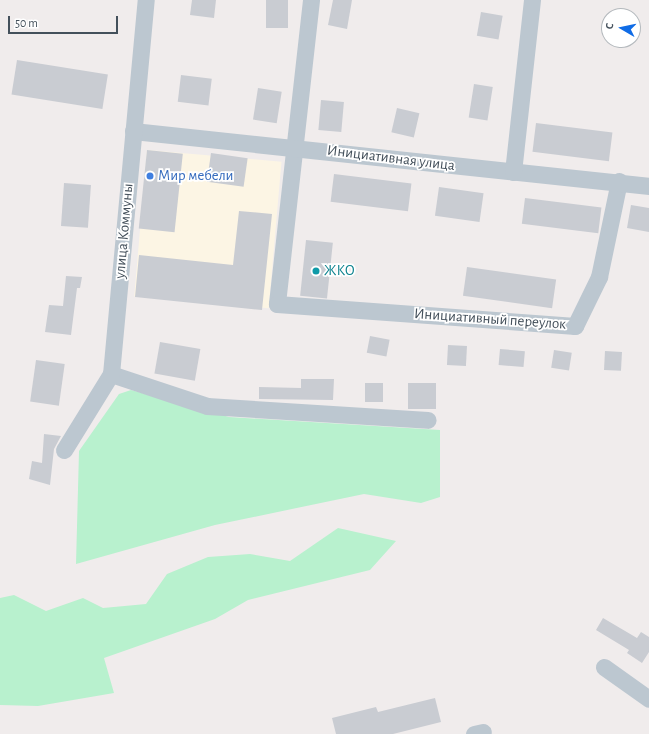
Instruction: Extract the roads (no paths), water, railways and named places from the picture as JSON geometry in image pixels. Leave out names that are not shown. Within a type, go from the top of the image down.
[{"type":"street","name":"улица Коммуны","points":[[64,450],[111,374],[132,131],[146,0]]},
{"type":"street","points":[[293,146],[311,0]]},
{"type":"street","points":[[513,172],[532,0]]},
{"type":"street","name":"Инициативная улица","points":[[132,131],[293,146],[513,172],[619,181],[649,186]]},
{"type":"street","name":"Инициативный переулок","points":[[293,146],[277,304],[575,326],[599,277],[619,181]]},
{"type":"street","points":[[111,374],[207,406],[428,420]]},
{"type":"street","points":[[604,667],[649,698]]},
{"type":"place","name":"Мир мебели","points":[[150,176]]},
{"type":"place","name":"ЖКО","points":[[316,271]]}]
